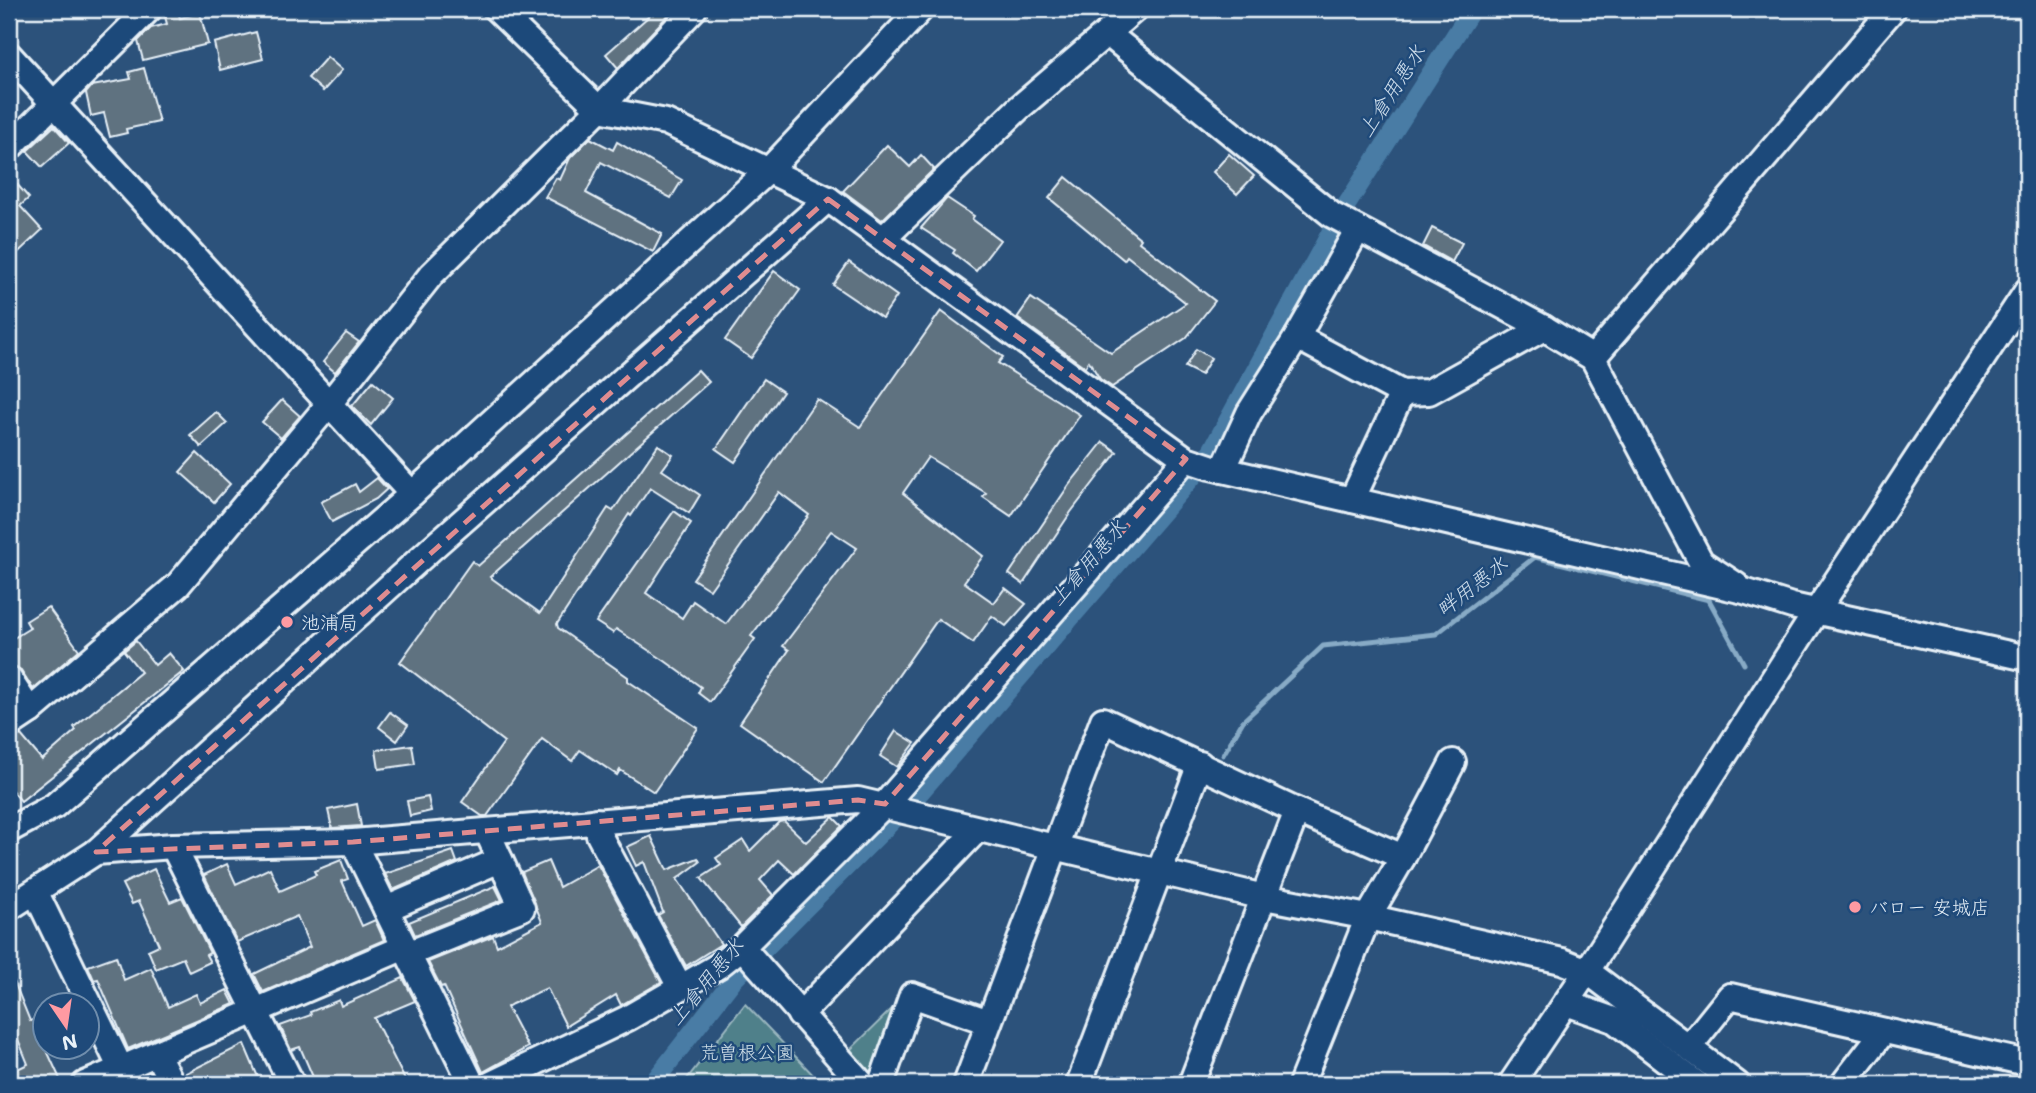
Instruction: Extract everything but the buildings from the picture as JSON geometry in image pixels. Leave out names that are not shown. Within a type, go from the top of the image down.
[{"type":"street","points":[[9,148],[149,9]]},
{"type":"street","points":[[496,9],[599,109],[666,122],[828,199],[1186,459],[1724,587],[1816,612],[2027,658]]},
{"type":"street","points":[[9,725],[30,711],[178,585],[329,404],[431,275],[599,109],[694,9]]},
{"type":"street","points":[[9,830],[54,806],[412,494],[768,170],[921,9]]},
{"type":"street","points":[[884,238],[1020,107],[1135,9]]},
{"type":"street","points":[[1593,358],[1893,9]]},
{"type":"street","points":[[1107,33],[1346,223],[1544,328],[1593,358],[1701,562],[1724,587]]},
{"type":"street","points":[[9,55],[412,494]]},
{"type":"street","points":[[9,908],[96,852],[432,548],[828,199]]},
{"type":"street","points":[[1217,468],[1297,337],[1346,223]]},
{"type":"street","points":[[1511,1084],[2027,291]]},
{"type":"street","points":[[1297,337],[1402,393],[1429,392],[1544,328]]},
{"type":"street","points":[[1352,500],[1402,393]]},
{"type":"street","points":[[491,1084],[628,1018],[718,965],[742,947],[884,804],[1186,459]]},
{"type":"street","points":[[9,680],[30,711]]},
{"type":"street","points":[[966,1084],[1103,720],[1297,811],[1403,857]]},
{"type":"street","points":[[1301,1084],[1368,917],[1453,762]]},
{"type":"street","points":[[1079,1084],[1200,764]]},
{"type":"street","points":[[96,852],[173,846],[353,842],[858,800],[884,804],[909,813],[1054,849],[1562,961],[1587,971],[1737,1084]]},
{"type":"street","points":[[1191,1084],[1297,811]]},
{"type":"street","points":[[596,821],[599,835],[680,987]]},
{"type":"street","points":[[800,1015],[977,830]]},
{"type":"street","points":[[85,1084],[407,951],[522,908],[487,831]]},
{"type":"street","points":[[353,842],[472,1084]]},
{"type":"street","points":[[173,846],[254,1013],[292,1084]]},
{"type":"street","points":[[386,909],[500,860]]},
{"type":"street","points":[[36,893],[121,1069]]},
{"type":"street","points":[[742,947],[862,1084]]},
{"type":"street","points":[[881,1084],[912,995],[989,1022]]},
{"type":"street","points":[[1689,1047],[1730,996],[2027,1063]]},
{"type":"street","points":[[1566,1003],[1614,1020],[1697,1084]]},
{"type":"street","points":[[1843,1084],[1883,1032]]},
{"type":"street","points":[[157,1054],[172,1084]]},
{"type":"highlighted area","points":[[828,199],[1186,459],[885,804],[858,800],[353,842],[96,852]]},
{"type":"green space","points":[[903,998],[877,1082],[847,1053]]},
{"type":"green space","name":"荒曽根公園","points":[[745,1004],[822,1084],[683,1084]]},
{"type":"waterway","name":"上倉用悪水","points":[[652,1084],[733,980],[915,798],[1206,461],[1342,212],[1472,9]]},
{"type":"waterway","name":"畔用悪水","points":[[1223,755],[1243,721],[1323,646],[1436,634],[1535,557],[1709,600],[1744,664]]},
{"type":"place","name":"池浦局","points":[[287,622]]},
{"type":"place","name":"バロー 安城店","points":[[1855,907]]}]
